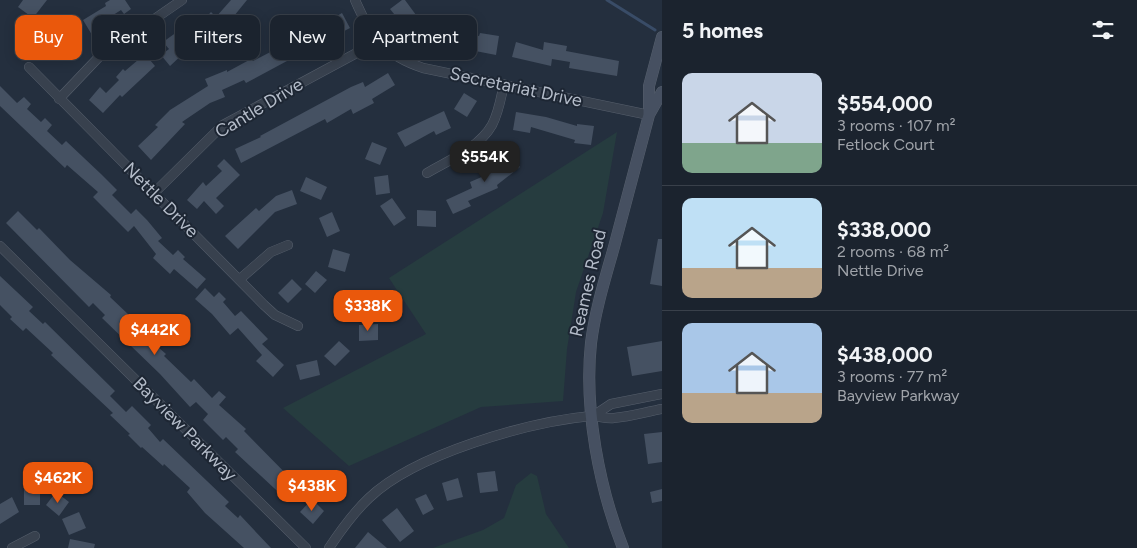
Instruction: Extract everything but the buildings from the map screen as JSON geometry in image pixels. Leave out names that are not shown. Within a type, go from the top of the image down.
[{"type":"main road","name":"Reames Road","points":[[623,548],[604,490],[593,416],[590,360],[594,326],[649,115],[649,86],[662,37]]},
{"type":"main road","name":"Reames Road","points":[[649,115],[662,92]]},
{"type":"street","points":[[59,99],[98,58],[182,0]]},
{"type":"street","name":"Secretariat Drive","points":[[356,0],[364,15]]},
{"type":"street","name":"Cantle Drive","points":[[154,193],[223,125],[354,55]]},
{"type":"street","name":"Secretariat Drive","points":[[403,60],[649,115]]},
{"type":"street","name":"Nettle Drive","points":[[30,67],[59,99],[275,315],[298,326]]},
{"type":"street","points":[[428,173],[467,149],[486,133],[496,116],[504,84]]},
{"type":"street","name":"Bayview Parkway","points":[[0,246],[306,548]]},
{"type":"street","points":[[240,279],[270,252],[288,246]]},
{"type":"street","points":[[593,416],[611,404],[662,394]]},
{"type":"street","points":[[329,548],[345,523],[370,497],[408,471],[478,441],[504,433],[593,416],[613,418],[662,409]]},
{"type":"street","points":[[12,548],[35,536]]},
{"type":"green space","points":[[617,132],[603,213],[576,292],[567,349],[563,401],[481,407],[349,466],[283,408],[426,334],[389,278]]},
{"type":"green space","points":[[531,473],[537,476],[546,514],[569,548],[433,548],[483,530],[504,518],[516,485]]},
{"type":"waterway","points":[[607,0],[655,30]]}]
